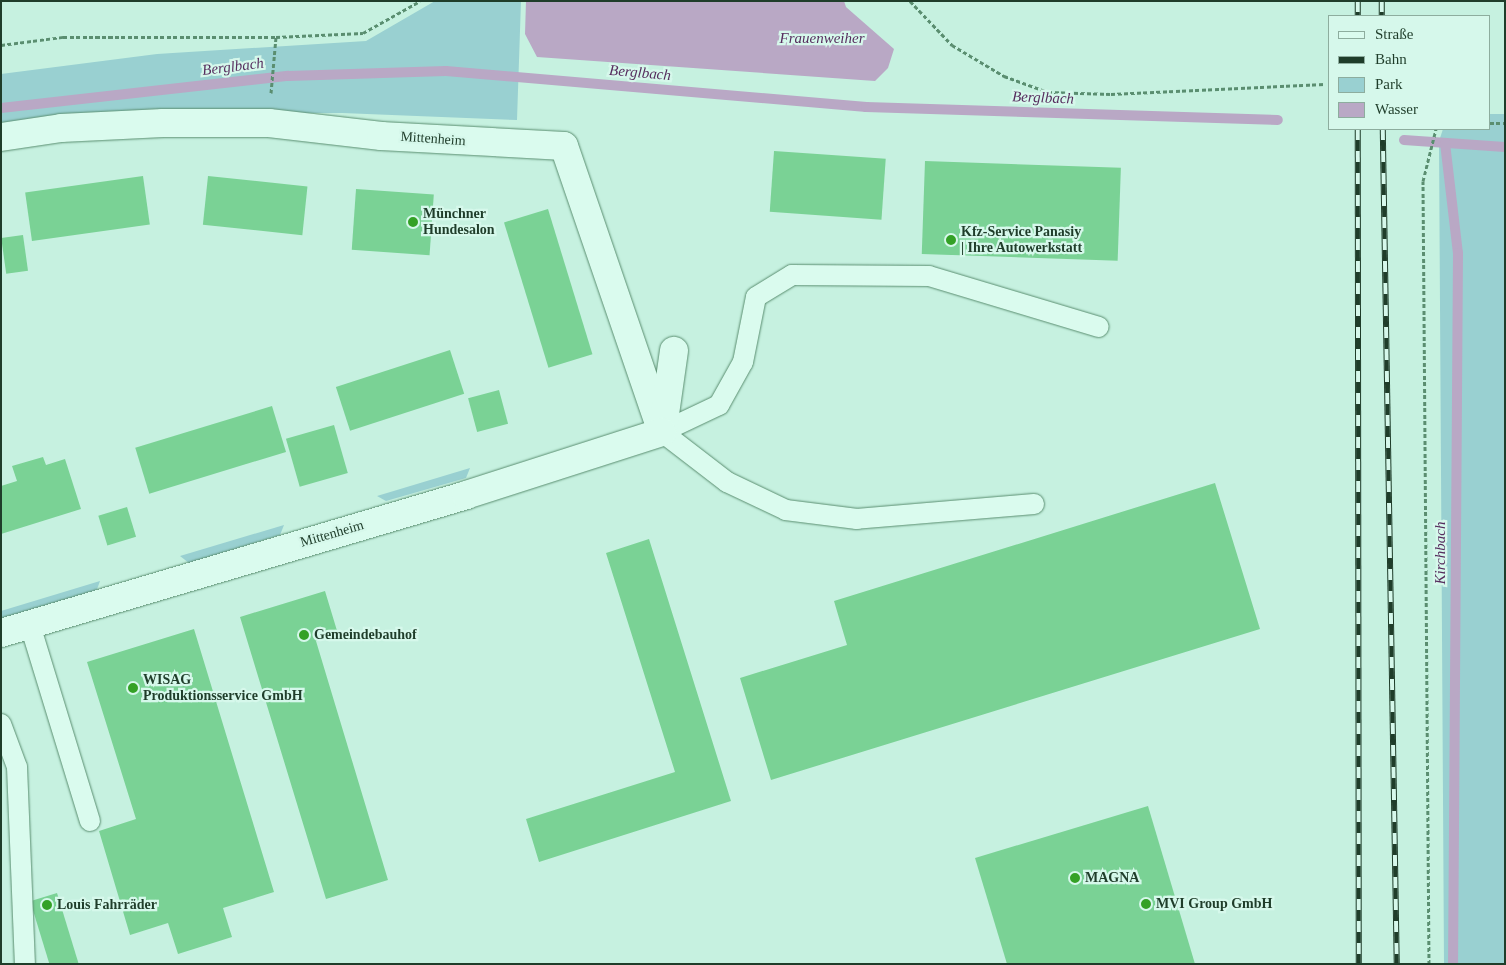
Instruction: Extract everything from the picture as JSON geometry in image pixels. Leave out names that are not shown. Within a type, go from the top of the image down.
[{"type":"street","name":"Mittenheim","points":[[1,137],[61,128],[163,123],[269,124],[381,136],[564,146],[662,432],[466,495],[1,633]]},
{"type":"street","points":[[662,432],[674,351]]},
{"type":"lane","points":[[1034,504],[857,519],[786,510],[727,482],[662,432],[719,405],[743,362],[756,297],[792,275],[928,276],[1100,327]]},
{"type":"lane","points":[[30,625],[90,820]]},
{"type":"lane","points":[[1,724],[17,767],[25,964]]},
{"type":"path","points":[[1,46],[63,37],[276,37],[363,33],[420,1]]},
{"type":"path","points":[[910,1],[952,45],[1004,76],[1048,92],[1111,94],[1324,84]]},
{"type":"path","points":[[271,92],[276,37]]},
{"type":"path","points":[[1491,123],[1505,123]]},
{"type":"path","points":[[1429,964],[1423,181],[1436,130]]},
{"type":"green space","points":[[435,1],[521,1],[517,120],[342,113],[181,113],[1,130],[1,74],[157,54],[366,41]]},
{"type":"green space","points":[[1491,114],[1505,114],[1505,964],[1444,964],[1439,141],[1443,130],[1491,130]]},
{"type":"green space","points":[[470,468],[466,478],[386,501],[377,496]]},
{"type":"green space","points":[[284,525],[280,535],[189,563],[180,556]]},
{"type":"green space","points":[[100,581],[96,592],[1,620],[1,611]]},
{"type":"water","name":"Frauenweiher","points":[[526,1],[844,1],[846,7],[894,49],[888,68],[875,81],[537,57],[525,34]]},
{"type":"building","points":[[774,151],[886,159],[881,220],[770,212]]},
{"type":"building","points":[[925,161],[1121,168],[1118,261],[922,254]]},
{"type":"building","points":[[143,176],[150,225],[32,241],[25,193]]},
{"type":"building","points":[[208,176],[307,186],[302,235],[203,225]]},
{"type":"building","points":[[356,189],[434,194],[430,255],[352,250]]},
{"type":"building","points":[[548,209],[592,354],[548,368],[504,222]]},
{"type":"building","points":[[23,235],[28,271],[6,274],[1,238]]},
{"type":"building","points":[[450,350],[464,394],[350,431],[336,387]]},
{"type":"building","points":[[499,390],[508,424],[477,432],[468,398]]},
{"type":"building","points":[[272,406],[286,452],[149,494],[135,448]]},
{"type":"building","points":[[334,425],[348,473],[300,487],[286,439]]},
{"type":"building","points":[[43,457],[46,465],[65,459],[81,509],[1,534],[1,486],[17,481],[12,466]]},
{"type":"building","points":[[1215,483],[1260,629],[771,780],[740,678],[847,645],[834,601]]},
{"type":"building","points":[[127,507],[136,537],[107,545],[98,516]]},
{"type":"building","points":[[649,539],[731,801],[539,862],[526,819],[675,772],[606,553]]},
{"type":"building","points":[[325,591],[338,634],[316,641],[388,880],[326,899],[240,617]]},
{"type":"building","points":[[194,629],[274,892],[223,908],[232,937],[178,954],[168,923],[130,935],[99,831],[136,819],[87,662]]},
{"type":"building","name":"MAGNA","points":[[1148,806],[1195,964],[1007,964],[975,858]]},
{"type":"building","points":[[57,893],[79,964],[49,964],[30,901]]},
{"type":"waterway","name":"Berglbach","points":[[1,108],[288,76],[446,71],[866,107],[1278,120]]},
{"type":"waterway","name":"Berglbach","points":[[1404,140],[1505,147]]},
{"type":"waterway","name":"Kirchbach","points":[[1445,143],[1458,253],[1453,964]]},
{"type":"railway","points":[[1358,1],[1358,15]]},
{"type":"railway","points":[[1382,1],[1382,15]]},
{"type":"railway","points":[[1358,130],[1359,964]]},
{"type":"railway","points":[[1383,130],[1397,964]]},
{"type":"place","name":"Münchner Hundesalon","points":[[413,222]]},
{"type":"place","name":"Kfz-Service Panasiy | Ihre Autowerkstatt","points":[[951,240]]},
{"type":"place","name":"Gemeindebauhof","points":[[304,635]]},
{"type":"place","name":"WISAG Produktionsservice GmbH","points":[[133,688]]},
{"type":"place","name":"MAGNA","points":[[1075,878]]},
{"type":"place","name":"MVI Group GmbH","points":[[1146,904]]},
{"type":"place","name":"Louis Fahrräder","points":[[47,905]]}]
